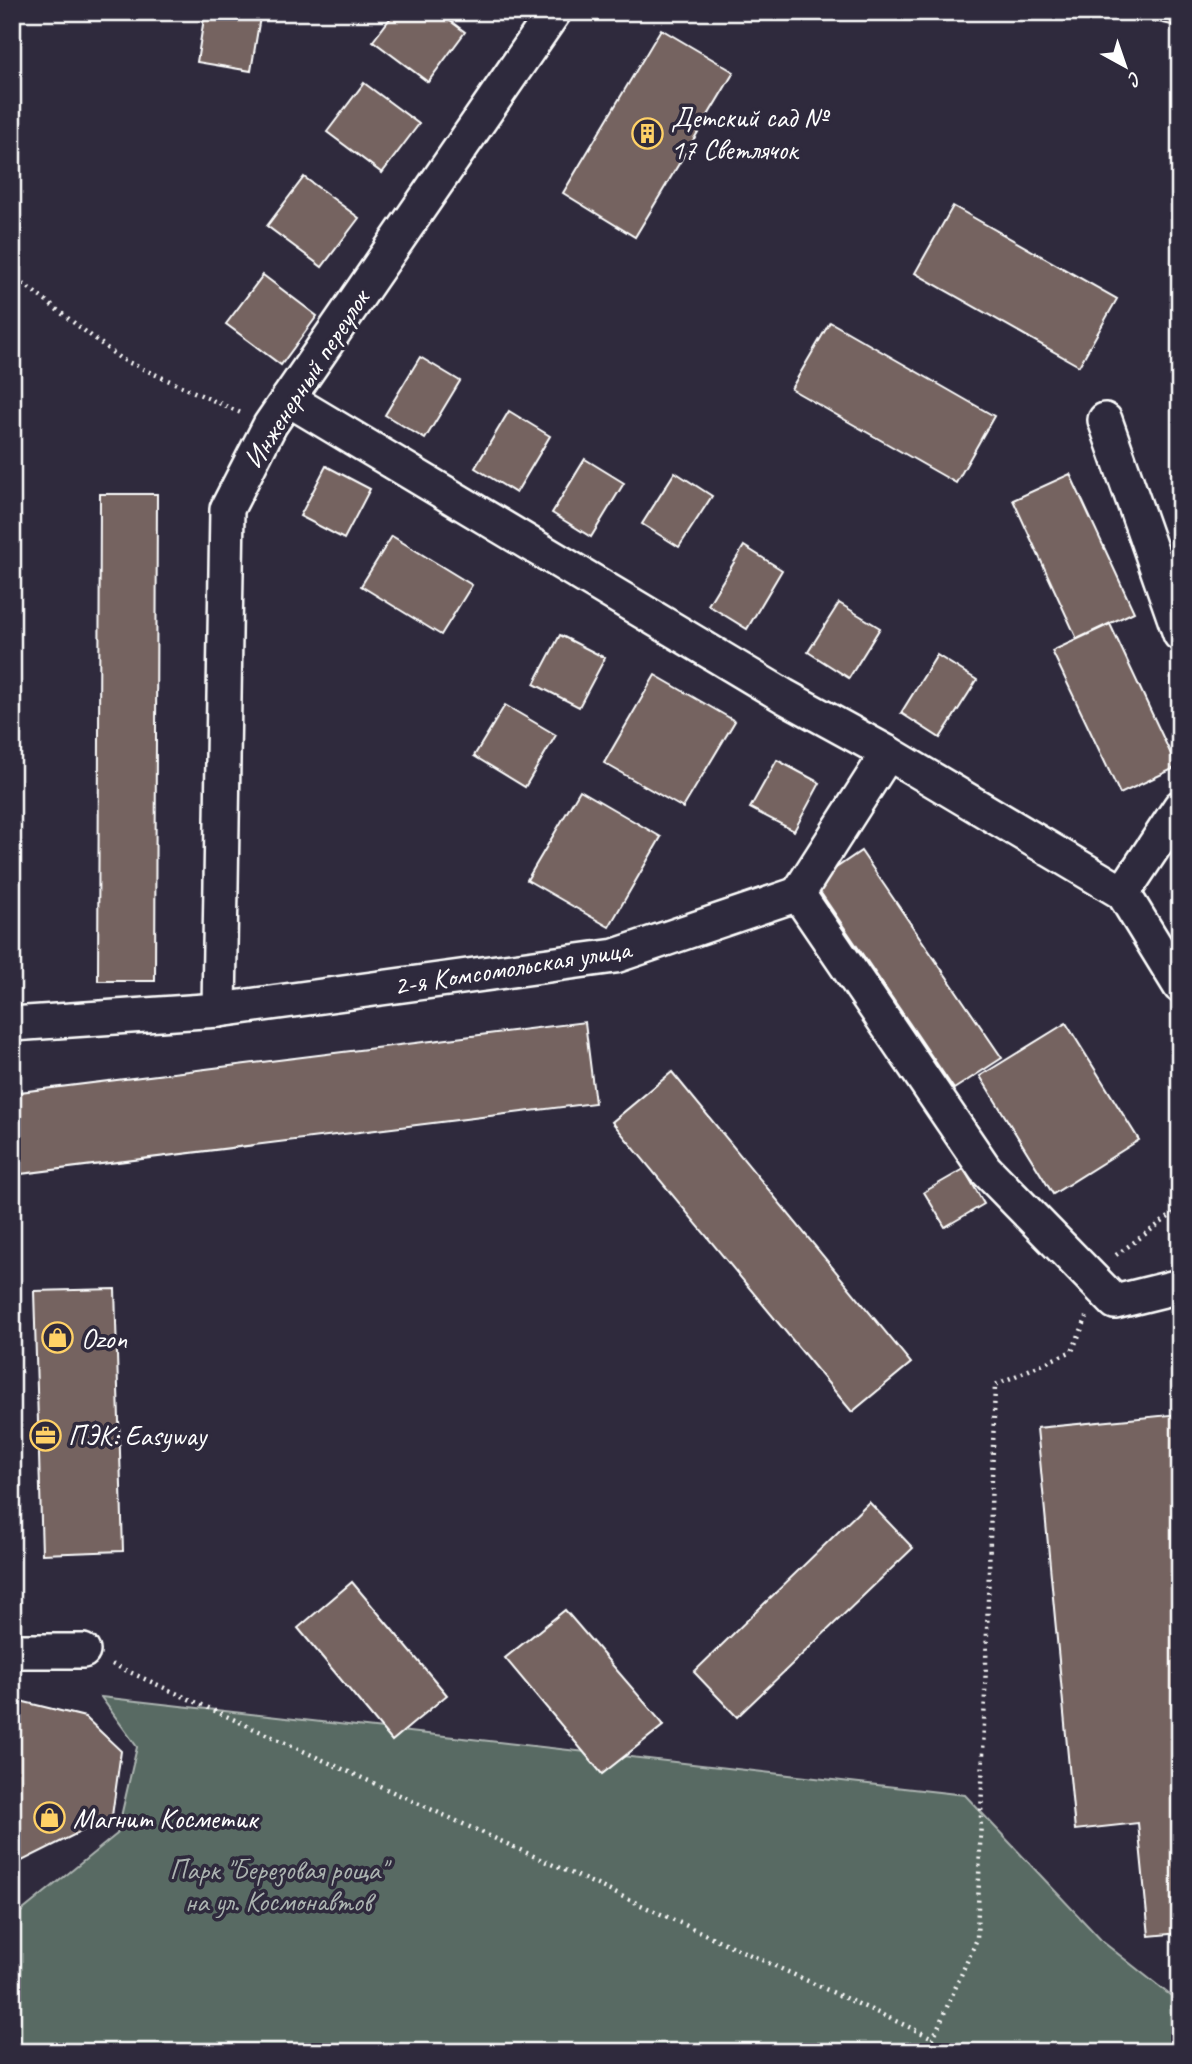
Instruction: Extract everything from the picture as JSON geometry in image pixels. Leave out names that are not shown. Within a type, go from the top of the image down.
[{"type":"street","name":"Инженерный переулок","points":[[219,1010],[227,509],[279,412],[554,12]]},
{"type":"street","points":[[279,412],[888,753],[1123,893],[1180,986]]},
{"type":"street","points":[[1105,420],[1180,634]]},
{"type":"street","points":[[888,753],[798,894],[985,1169],[1115,1302],[1180,1286]]},
{"type":"street","points":[[1123,893],[1180,807]]},
{"type":"street","name":"2-я Комсомольская улица","points":[[12,1024],[219,1010],[615,956],[798,894]]},
{"type":"street","points":[[12,1651],[83,1651]]},
{"type":"path","points":[[12,275],[121,359],[279,412]]},
{"type":"path","points":[[927,2052],[977,1939],[995,1385],[1072,1351],[1117,1253],[1180,1209]]},
{"type":"path","points":[[83,1651],[933,2038]]},
{"type":"green space","name":"Парк \"Березовая роща\" на ул. Космонавтов","points":[[101,1697],[965,1795],[1103,1942],[1180,2003],[1180,2052],[12,2052],[12,1919],[117,1834],[137,1747]]},
{"type":"building","points":[[205,12],[230,12],[260,17],[251,71],[197,62]]},
{"type":"building","points":[[395,12],[438,12],[465,32],[428,82],[373,41]]},
{"type":"building","points":[[1116,12],[1180,12],[1180,27]]},
{"type":"building","name":"Детский сад № 17 Светлячок","points":[[661,29],[734,72],[635,237],[563,193]]},
{"type":"building","points":[[364,83],[419,124],[382,173],[327,132]]},
{"type":"building","points":[[304,177],[359,218],[322,267],[267,226]]},
{"type":"building","points":[[953,206],[1117,299],[1079,366],[915,273]]},
{"type":"building","points":[[263,275],[317,316],[281,365],[226,324]]},
{"type":"building","points":[[830,322],[994,416],[956,483],[791,389]]},
{"type":"building","points":[[420,357],[460,381],[425,439],[385,415]]},
{"type":"building","points":[[509,411],[550,436],[516,493],[475,468]]},
{"type":"building","points":[[585,459],[624,483],[591,537],[552,513]]},
{"type":"building","points":[[326,466],[370,489],[344,539],[300,516]]},
{"type":"building","points":[[675,472],[712,496],[679,547],[642,524]]},
{"type":"building","points":[[1070,474],[1134,612],[1077,639],[1013,500]]},
{"type":"building","points":[[100,494],[157,494],[155,981],[98,981]]},
{"type":"building","points":[[392,536],[472,585],[441,635],[361,586]]},
{"type":"building","points":[[744,546],[782,570],[747,629],[708,605]]},
{"type":"building","points":[[839,603],[880,628],[849,678],[808,652]]},
{"type":"building","points":[[1110,624],[1177,767],[1120,794],[1052,651]]},
{"type":"building","points":[[560,635],[605,658],[579,707],[534,684]]},
{"type":"building","points":[[937,655],[977,680],[940,738],[901,713]]},
{"type":"building","points":[[655,675],[735,721],[683,808],[604,763]]},
{"type":"building","points":[[505,705],[556,735],[525,787],[474,756]]},
{"type":"building","points":[[777,760],[820,783],[794,831],[750,808]]},
{"type":"building","points":[[580,790],[661,837],[609,927],[527,880]]},
{"type":"building","points":[[861,851],[1002,1058],[954,1089],[814,883]]},
{"type":"building","points":[[585,1022],[595,1103],[12,1175],[12,1093]]},
{"type":"building","points":[[1066,1023],[1139,1140],[1053,1194],[980,1076]]},
{"type":"building","points":[[672,1072],[911,1363],[852,1412],[612,1122]]},
{"type":"building","points":[[964,1169],[984,1204],[945,1227],[924,1192]]},
{"type":"building","points":[[115,1289],[123,1551],[42,1554],[34,1291]]},
{"type":"building","points":[[1180,1414],[1180,1933],[1149,1936],[1138,1823],[1075,1830],[1037,1428]]},
{"type":"building","points":[[869,1502],[913,1548],[737,1717],[694,1672]]},
{"type":"building","points":[[352,1582],[447,1695],[392,1741],[298,1628]]},
{"type":"building","points":[[565,1610],[664,1725],[602,1774],[505,1658]]},
{"type":"building","points":[[12,1699],[85,1717],[121,1751],[112,1816],[12,1866]]},
{"type":"place","name":"Детский сад № 17 Светлячок","points":[[648,133]]},
{"type":"place","name":"Ozon","points":[[58,1338]]},
{"type":"place","name":"ПЭК: Easyway","points":[[45,1435]]},
{"type":"place","name":"Магнит Косметик","points":[[50,1818]]}]
